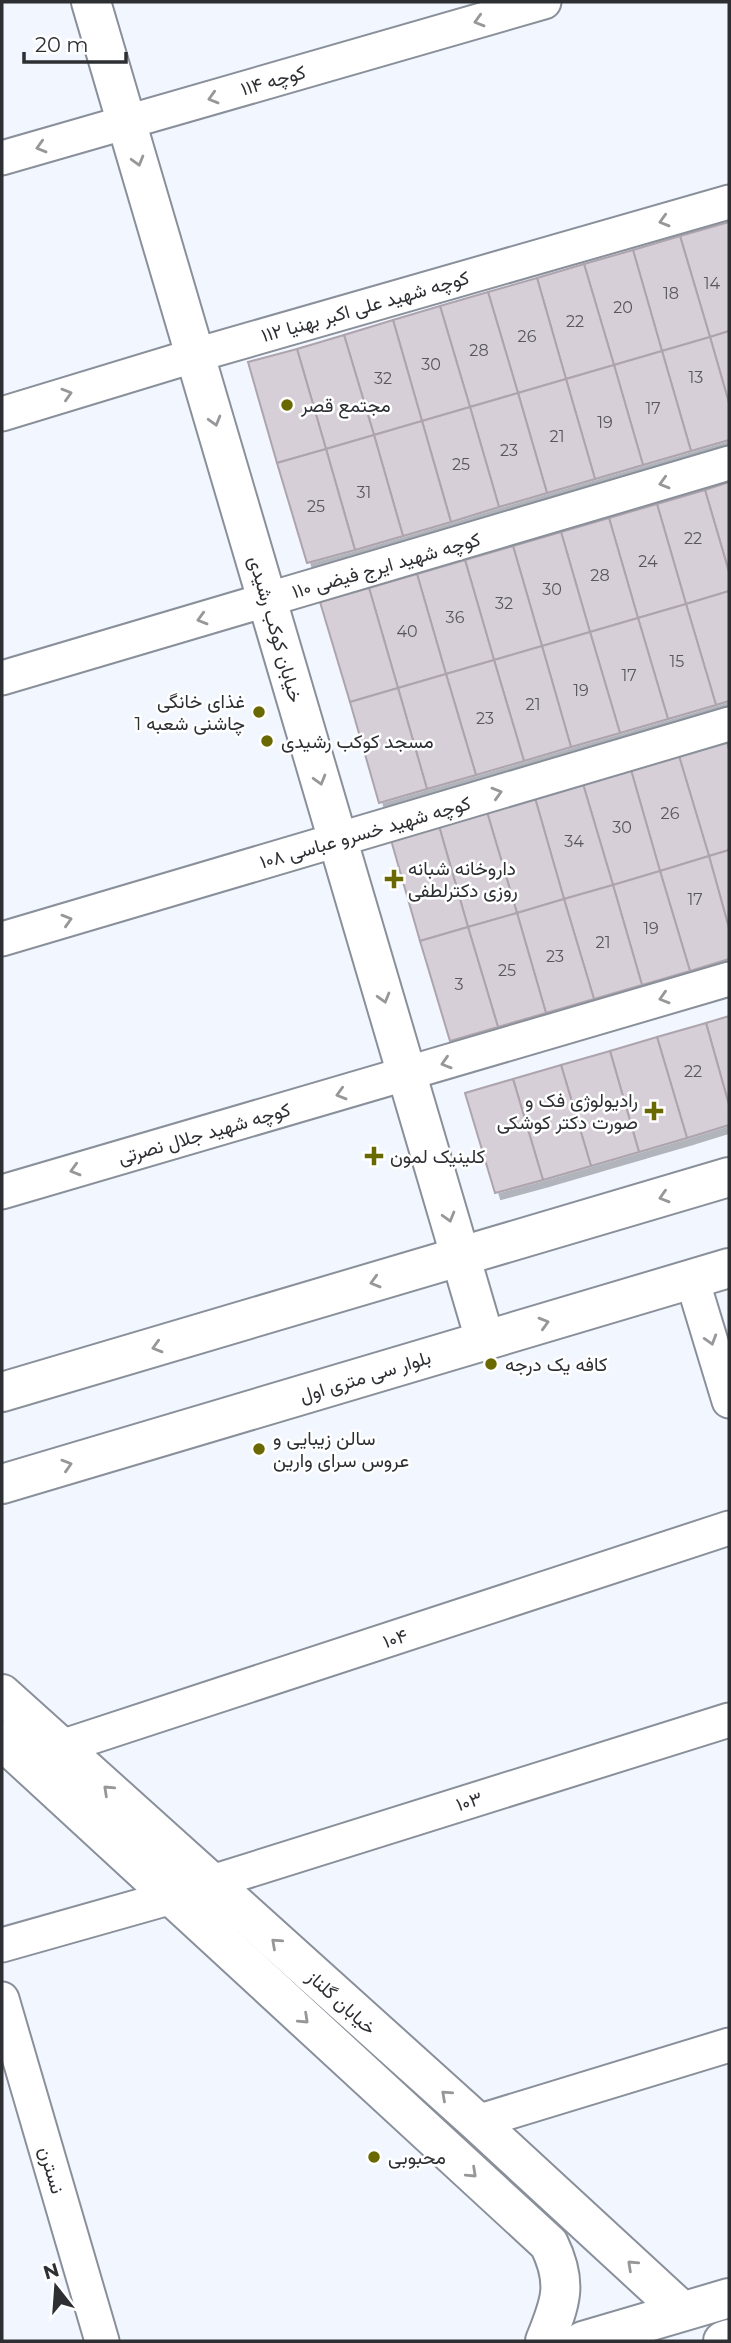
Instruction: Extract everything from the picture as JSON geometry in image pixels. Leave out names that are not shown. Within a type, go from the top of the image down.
[{"type":"street","name":"خیابان کوکب رشیدی","points":[[92,2],[485,1340]]},
{"type":"street","name":"کوچه ۱۱۴","points":[[2,158],[544,2]]},
{"type":"street","name":"کوچه شهید علی اکبر بهنیا ۱۱۲","points":[[2,414],[195,355],[729,202]]},
{"type":"street","name":"کوچه شهید ایرج فیضی ۱۱۰","points":[[2,678],[729,463]]},
{"type":"street","name":"کوچه شهید خسرو عباسی ۱۰۸","points":[[2,939],[729,724]]},
{"type":"street","name":"کوچه شهید جلال نصرتی","points":[[2,1192],[729,979]]},
{"type":"street","points":[[2,1392],[729,1177]]},
{"type":"street","name":"بلوار سی متری اول","points":[[2,1484],[729,1268]]},
{"type":"street","points":[[692,1279],[729,1401]]},
{"type":"street","name":"۱۰۴","points":[[61,1747],[729,1528]]},
{"type":"street","name":"خیابان گلناز","points":[[2,1694],[682,2311]]},
{"type":"street","name":"۱۰۳","points":[[2,1945],[172,1897],[209,1883],[729,1720]]},
{"type":"street","name":"خیابان گلناز","points":[[2,1740],[549,2244],[559,2266],[561,2288],[557,2311],[545,2341]]},
{"type":"street","name":"نسترن","points":[[2,1999],[102,2341]]},
{"type":"street","points":[[477,2123],[729,2045]]},
{"type":"street","points":[[583,2341],[729,2298]]},
{"type":"street","points":[[723,2341],[729,2339]]},
{"type":"building","points":[[729,222],[729,331],[710,337],[680,236]]},
{"type":"building","points":[[680,236],[710,337],[662,351],[633,250]]},
{"type":"building","points":[[633,250],[662,351],[614,365],[584,264]]},
{"type":"building","points":[[584,264],[614,365],[566,379],[537,278]]},
{"type":"building","points":[[537,278],[566,379],[518,393],[488,292]]},
{"type":"building","points":[[488,292],[518,393],[470,407],[440,306]]},
{"type":"building","points":[[440,306],[470,407],[422,421],[393,320]]},
{"type":"building","points":[[393,320],[422,421],[374,435],[344,335]]},
{"type":"building","points":[[729,331],[729,403],[710,337]]},
{"type":"building","points":[[344,335],[374,435],[326,449],[297,349]]},
{"type":"building","points":[[710,337],[729,403],[729,440],[691,451],[662,351]]},
{"type":"building","name":"مجتمع قصر","points":[[297,349],[326,449],[277,463],[248,362]]},
{"type":"building","points":[[662,351],[691,451],[643,465],[614,365]]},
{"type":"building","points":[[614,365],[643,465],[595,479],[566,379]]},
{"type":"building","points":[[566,379],[595,479],[547,493],[518,393]]},
{"type":"building","points":[[518,393],[547,493],[499,507],[470,407]]},
{"type":"building","points":[[470,407],[499,507],[451,522],[422,421]]},
{"type":"building","points":[[422,421],[451,522],[403,536],[374,435]]},
{"type":"building","points":[[374,435],[403,536],[355,550],[326,449]]},
{"type":"building","points":[[326,449],[355,550],[307,563],[277,463]]},
{"type":"building","points":[[729,482],[729,572],[705,490]]},
{"type":"building","points":[[705,490],[729,572],[729,591],[686,604],[657,504]]},
{"type":"building","points":[[657,504],[686,604],[638,618],[609,518]]},
{"type":"building","points":[[609,518],[638,618],[590,632],[561,532]]},
{"type":"building","points":[[561,532],[590,632],[542,646],[513,546]]},
{"type":"building","points":[[513,546],[542,646],[494,660],[465,560]]},
{"type":"building","points":[[465,560],[494,660],[446,674],[417,574]]},
{"type":"building","points":[[417,574],[446,674],[398,688],[369,588]]},
{"type":"building","points":[[369,588],[398,688],[350,702],[320,602]]},
{"type":"building","points":[[729,591],[729,701],[716,705],[686,604]]},
{"type":"building","points":[[686,604],[716,705],[668,719],[638,618]]},
{"type":"building","points":[[638,618],[668,719],[620,733],[590,632]]},
{"type":"building","points":[[590,632],[620,733],[571,747],[542,646]]},
{"type":"building","points":[[542,646],[571,747],[524,761],[494,660]]},
{"type":"building","points":[[494,660],[524,761],[476,775],[446,674]]},
{"type":"building","points":[[446,674],[476,775],[427,789],[398,688]]},
{"type":"building","points":[[398,688],[427,789],[379,803],[350,702]]},
{"type":"building","points":[[727,742],[729,850],[709,856],[679,756]]},
{"type":"building","points":[[679,756],[709,856],[660,871],[631,770]]},
{"type":"building","points":[[631,770],[660,871],[613,885],[583,784]]},
{"type":"building","points":[[583,784],[613,885],[564,899],[535,798]]},
{"type":"building","points":[[535,798],[564,899],[517,913],[487,812]]},
{"type":"building","points":[[487,812],[517,913],[468,927],[439,826]]},
{"type":"building","points":[[439,826],[468,927],[420,941],[391,840]]},
{"type":"building","points":[[729,850],[729,928],[709,856]]},
{"type":"building","points":[[709,856],[729,928],[729,959],[690,971],[660,871]]},
{"type":"building","points":[[660,871],[690,971],[642,985],[613,885]]},
{"type":"building","points":[[613,885],[642,985],[594,999],[564,899]]},
{"type":"building","points":[[564,899],[594,999],[546,1013],[517,913]]},
{"type":"building","points":[[517,913],[546,1013],[498,1027],[468,927]]},
{"type":"building","points":[[468,927],[498,1027],[450,1041],[420,941]]},
{"type":"building","points":[[729,1016],[729,1105],[706,1023]]},
{"type":"building","points":[[706,1023],[729,1105],[729,1125],[687,1138],[657,1037]]},
{"type":"building","points":[[657,1037],[687,1138],[639,1152],[610,1051]]},
{"type":"building","points":[[610,1051],[639,1152],[591,1166],[561,1065]]},
{"type":"building","points":[[561,1065],[591,1166],[543,1180],[513,1079]]},
{"type":"building","points":[[513,1079],[543,1180],[495,1193],[465,1093]]},
{"type":"place","name":"مجتمع قصر","points":[[287,405]]},
{"type":"place","name":"غذای خانگی چاشنی شعبه 1","points":[[259,712]]},
{"type":"place","name":"مسجد کوکب رشیدی","points":[[267,741]]},
{"type":"place","name":"داروخانه شبانه روزی دکترلطفی","points":[[394,879]]},
{"type":"place","name":"رادیولوژی فک و صورت دکتر کوشکی","points":[[654,1111]]},
{"type":"place","name":"کلینیک لمون","points":[[374,1156]]},
{"type":"place","name":"کافه یک درجه","points":[[491,1364]]},
{"type":"place","name":"سالن زیبایی‌ و عروس سرای وارین","points":[[259,1449]]},
{"type":"place","name":"محبوبی","points":[[374,2157]]}]
